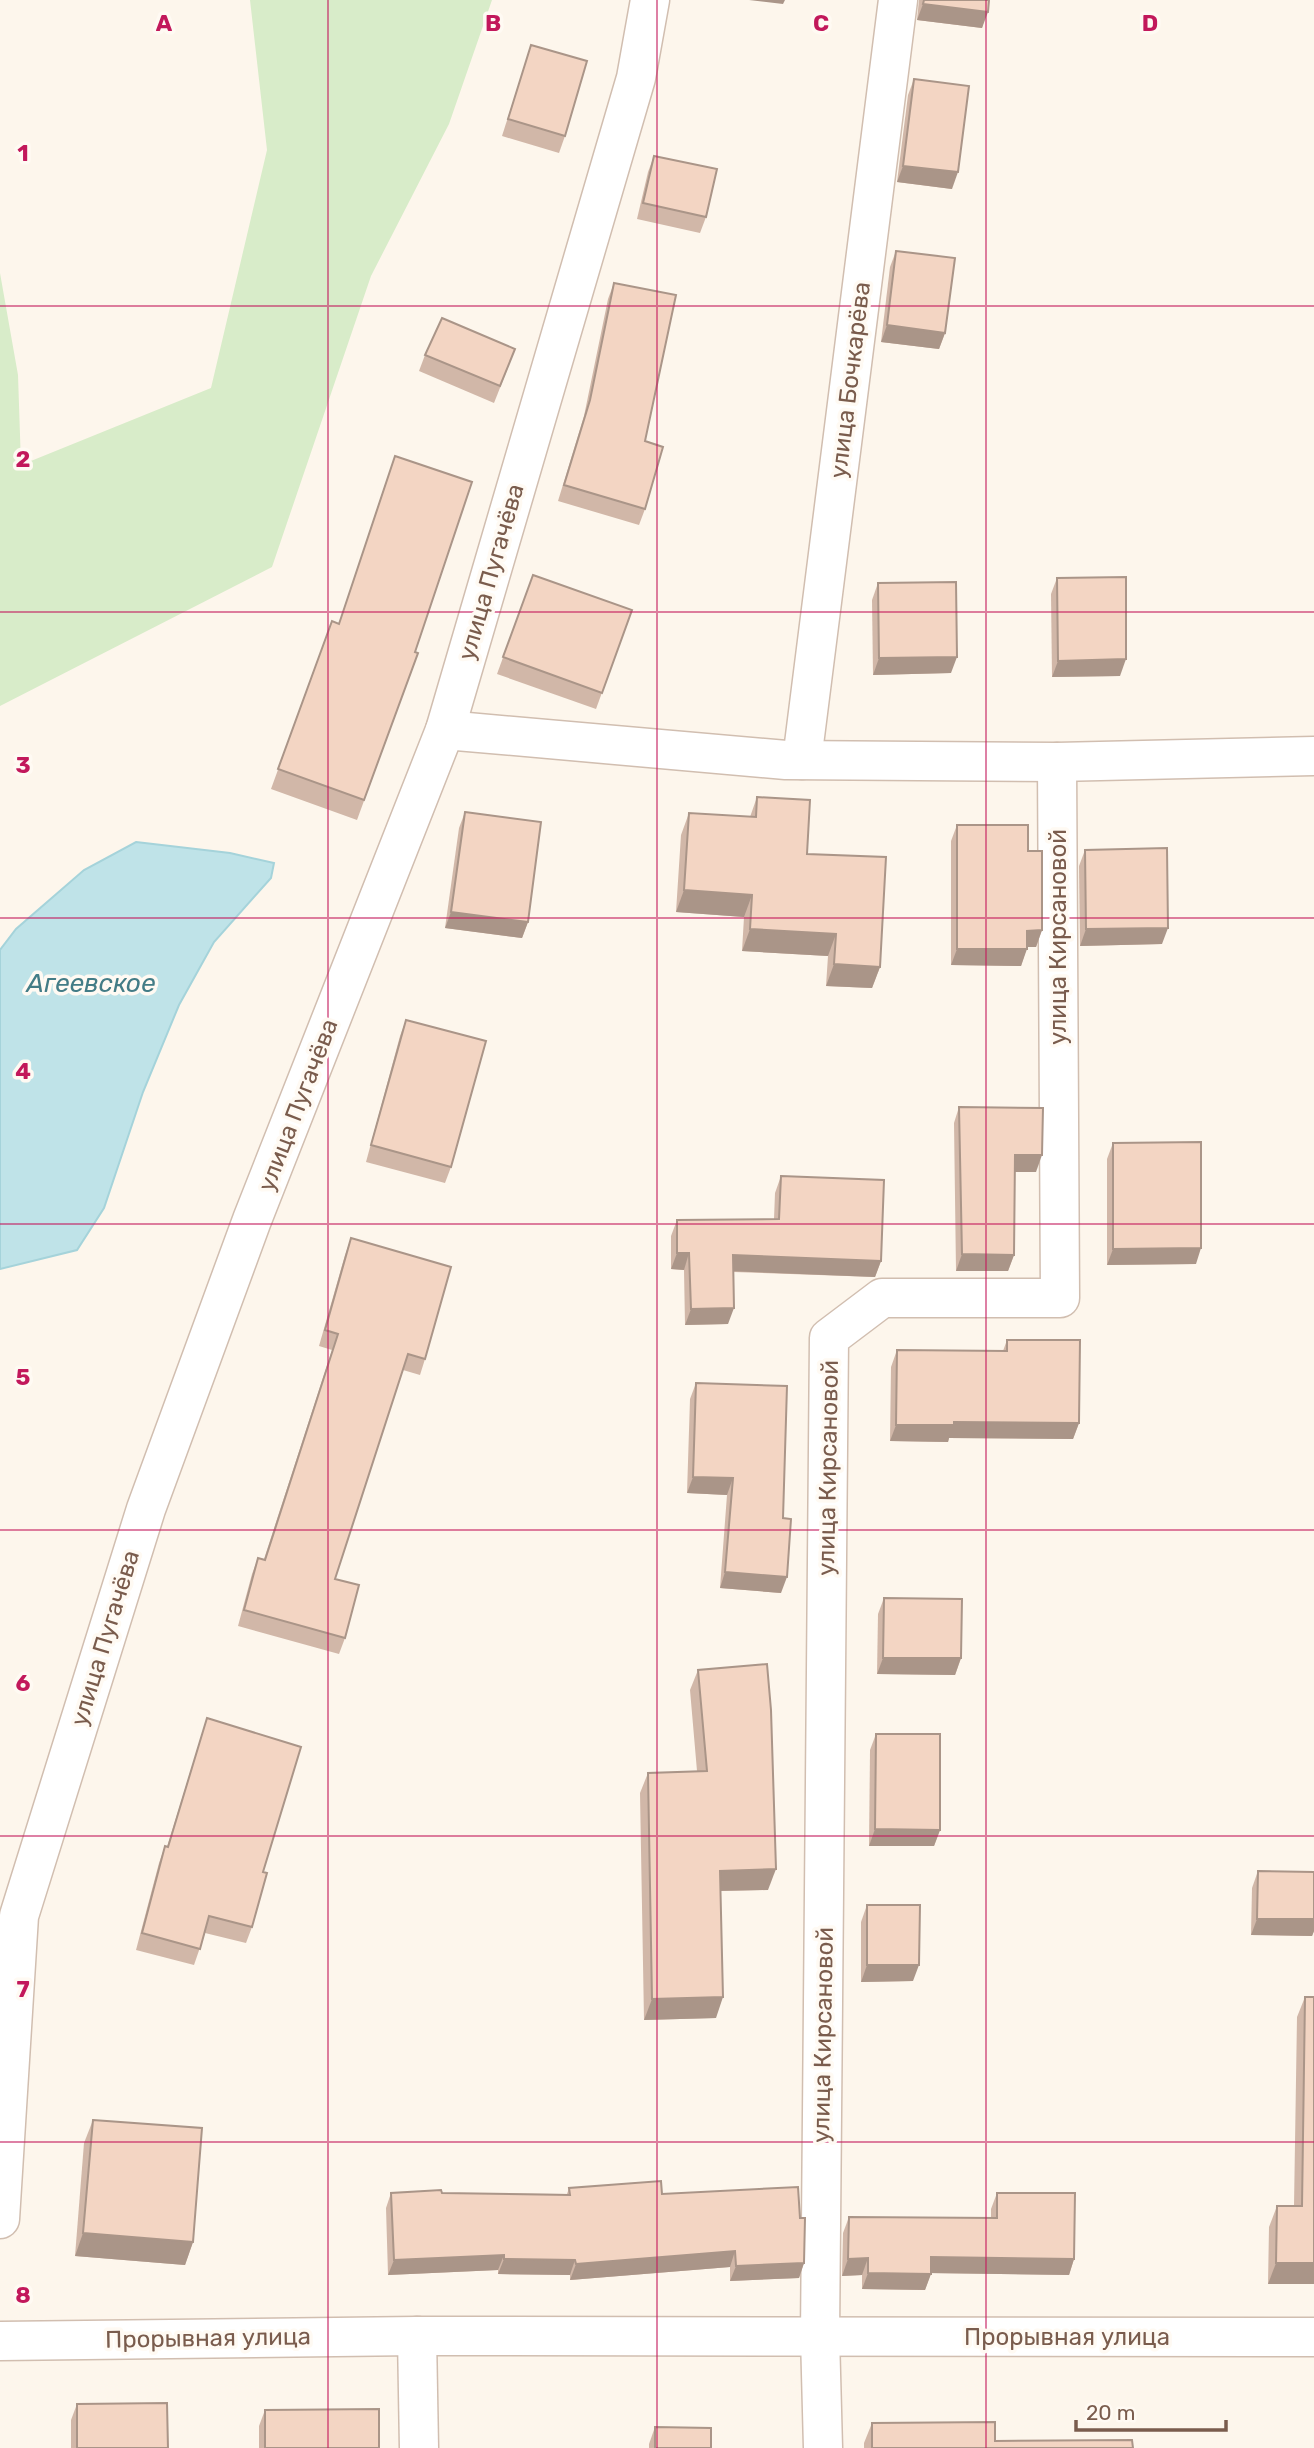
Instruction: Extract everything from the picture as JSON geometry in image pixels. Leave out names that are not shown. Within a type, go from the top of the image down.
[{"type":"street","name":"улица Пугачёва","points":[[0,2219],[19,1916],[146,1509],[253,1220],[445,730],[636,78],[650,0]]},
{"type":"street","name":"улица Бочкарёва","points":[[802,760],[898,0]]},
{"type":"street","points":[[445,730],[802,760],[1057,762],[1314,756]]},
{"type":"street","name":"улица Кирсановой","points":[[820,2336],[829,1338],[882,1298],[1060,1298],[1057,762]]},
{"type":"street","points":[[417,2336],[419,2448]]},
{"type":"street","name":"Прорывная улица","points":[[0,2341],[417,2336],[1314,2337]]},
{"type":"street","points":[[820,2336],[822,2448]]},
{"type":"green space","points":[[250,0],[492,0],[449,124],[371,276],[272,567],[0,706],[0,273],[18,375],[21,465],[211,388],[267,150]]},
{"type":"water","name":"Агеевское","points":[[136,842],[230,853],[274,863],[271,878],[214,942],[179,1005],[143,1092],[104,1208],[77,1250],[0,1269],[0,950],[16,929],[84,870]]},
{"type":"building","points":[[924,0],[989,0],[988,12],[923,4]]},
{"type":"building","points":[[531,45],[587,61],[565,136],[508,119]]},
{"type":"building","points":[[914,79],[969,86],[958,172],[903,166]]},
{"type":"building","points":[[654,156],[717,169],[706,217],[643,203]]},
{"type":"building","points":[[896,251],[955,258],[945,333],[887,325]]},
{"type":"building","points":[[614,283],[676,295],[645,441],[663,447],[645,509],[564,485],[590,400]]},
{"type":"building","points":[[442,318],[515,349],[500,386],[425,355]]},
{"type":"building","points":[[395,456],[472,482],[415,652],[418,653],[364,800],[278,769],[332,621],[339,624]]},
{"type":"building","points":[[533,575],[632,610],[602,693],[503,657]]},
{"type":"building","points":[[1126,577],[1126,659],[1058,661],[1057,578]]},
{"type":"building","points":[[956,582],[957,657],[879,658],[878,583]]},
{"type":"building","points":[[757,797],[810,800],[807,854],[886,857],[880,967],[834,964],[836,934],[750,929],[752,895],[684,890],[689,813],[756,817]]},
{"type":"building","points":[[465,812],[541,822],[528,922],[451,912]]},
{"type":"building","points":[[957,825],[1028,825],[1028,851],[1042,851],[1042,930],[1027,931],[1027,949],[957,949]]},
{"type":"building","points":[[1167,848],[1168,928],[1086,929],[1085,850]]},
{"type":"building","points":[[406,1020],[486,1041],[451,1167],[371,1145]]},
{"type":"building","points":[[959,1107],[1043,1108],[1042,1155],[1015,1155],[1014,1255],[962,1254]]},
{"type":"building","points":[[1201,1142],[1201,1248],[1113,1249],[1113,1143]]},
{"type":"building","points":[[781,1176],[884,1180],[881,1261],[733,1255],[734,1308],[691,1309],[689,1253],[677,1253],[677,1220],[779,1219]]},
{"type":"building","points":[[351,1238],[451,1267],[425,1359],[408,1354],[335,1579],[359,1585],[345,1638],[244,1610],[258,1558],[265,1560],[338,1334],[325,1330]]},
{"type":"building","points":[[1007,1340],[1080,1340],[1079,1423],[954,1422],[954,1425],[896,1425],[897,1350],[1007,1351]]},
{"type":"building","points":[[696,1383],[787,1386],[783,1518],[791,1519],[787,1577],[725,1572],[733,1478],[693,1477]]},
{"type":"building","points":[[884,1598],[962,1599],[961,1658],[883,1658]]},
{"type":"building","points":[[767,1664],[776,1869],[720,1871],[723,1997],[652,1999],[648,1773],[707,1771],[698,1670]]},
{"type":"building","points":[[207,1718],[301,1747],[263,1872],[267,1873],[252,1927],[209,1916],[200,1949],[142,1933],[165,1846],[168,1847]]},
{"type":"building","points":[[876,1734],[940,1734],[940,1830],[875,1829]]},
{"type":"building","points":[[1258,1871],[1314,1872],[1314,1919],[1257,1919]]},
{"type":"building","points":[[867,1905],[920,1905],[919,1965],[867,1965]]},
{"type":"building","points":[[1305,1997],[1314,1997],[1314,2263],[1276,2263],[1277,2206],[1302,2206]]},
{"type":"building","points":[[93,2120],[202,2128],[193,2242],[83,2233]]},
{"type":"building","points":[[661,2181],[662,2194],[798,2187],[800,2218],[805,2218],[804,2263],[736,2266],[735,2251],[576,2264],[575,2260],[504,2259],[504,2255],[394,2260],[391,2193],[441,2190],[442,2193],[570,2195],[569,2188]]},
{"type":"building","points":[[997,2193],[1075,2193],[1074,2259],[931,2257],[931,2274],[868,2273],[868,2258],[848,2259],[849,2217],[997,2218]]},
{"type":"building","points":[[167,2403],[168,2448],[77,2448],[77,2404]]},
{"type":"building","points":[[379,2409],[379,2448],[265,2448],[265,2410]]},
{"type":"building","points":[[995,2422],[995,2441],[1132,2440],[1133,2448],[872,2448],[872,2423]]},
{"type":"building","points":[[655,2427],[711,2428],[711,2448],[655,2448]]}]
